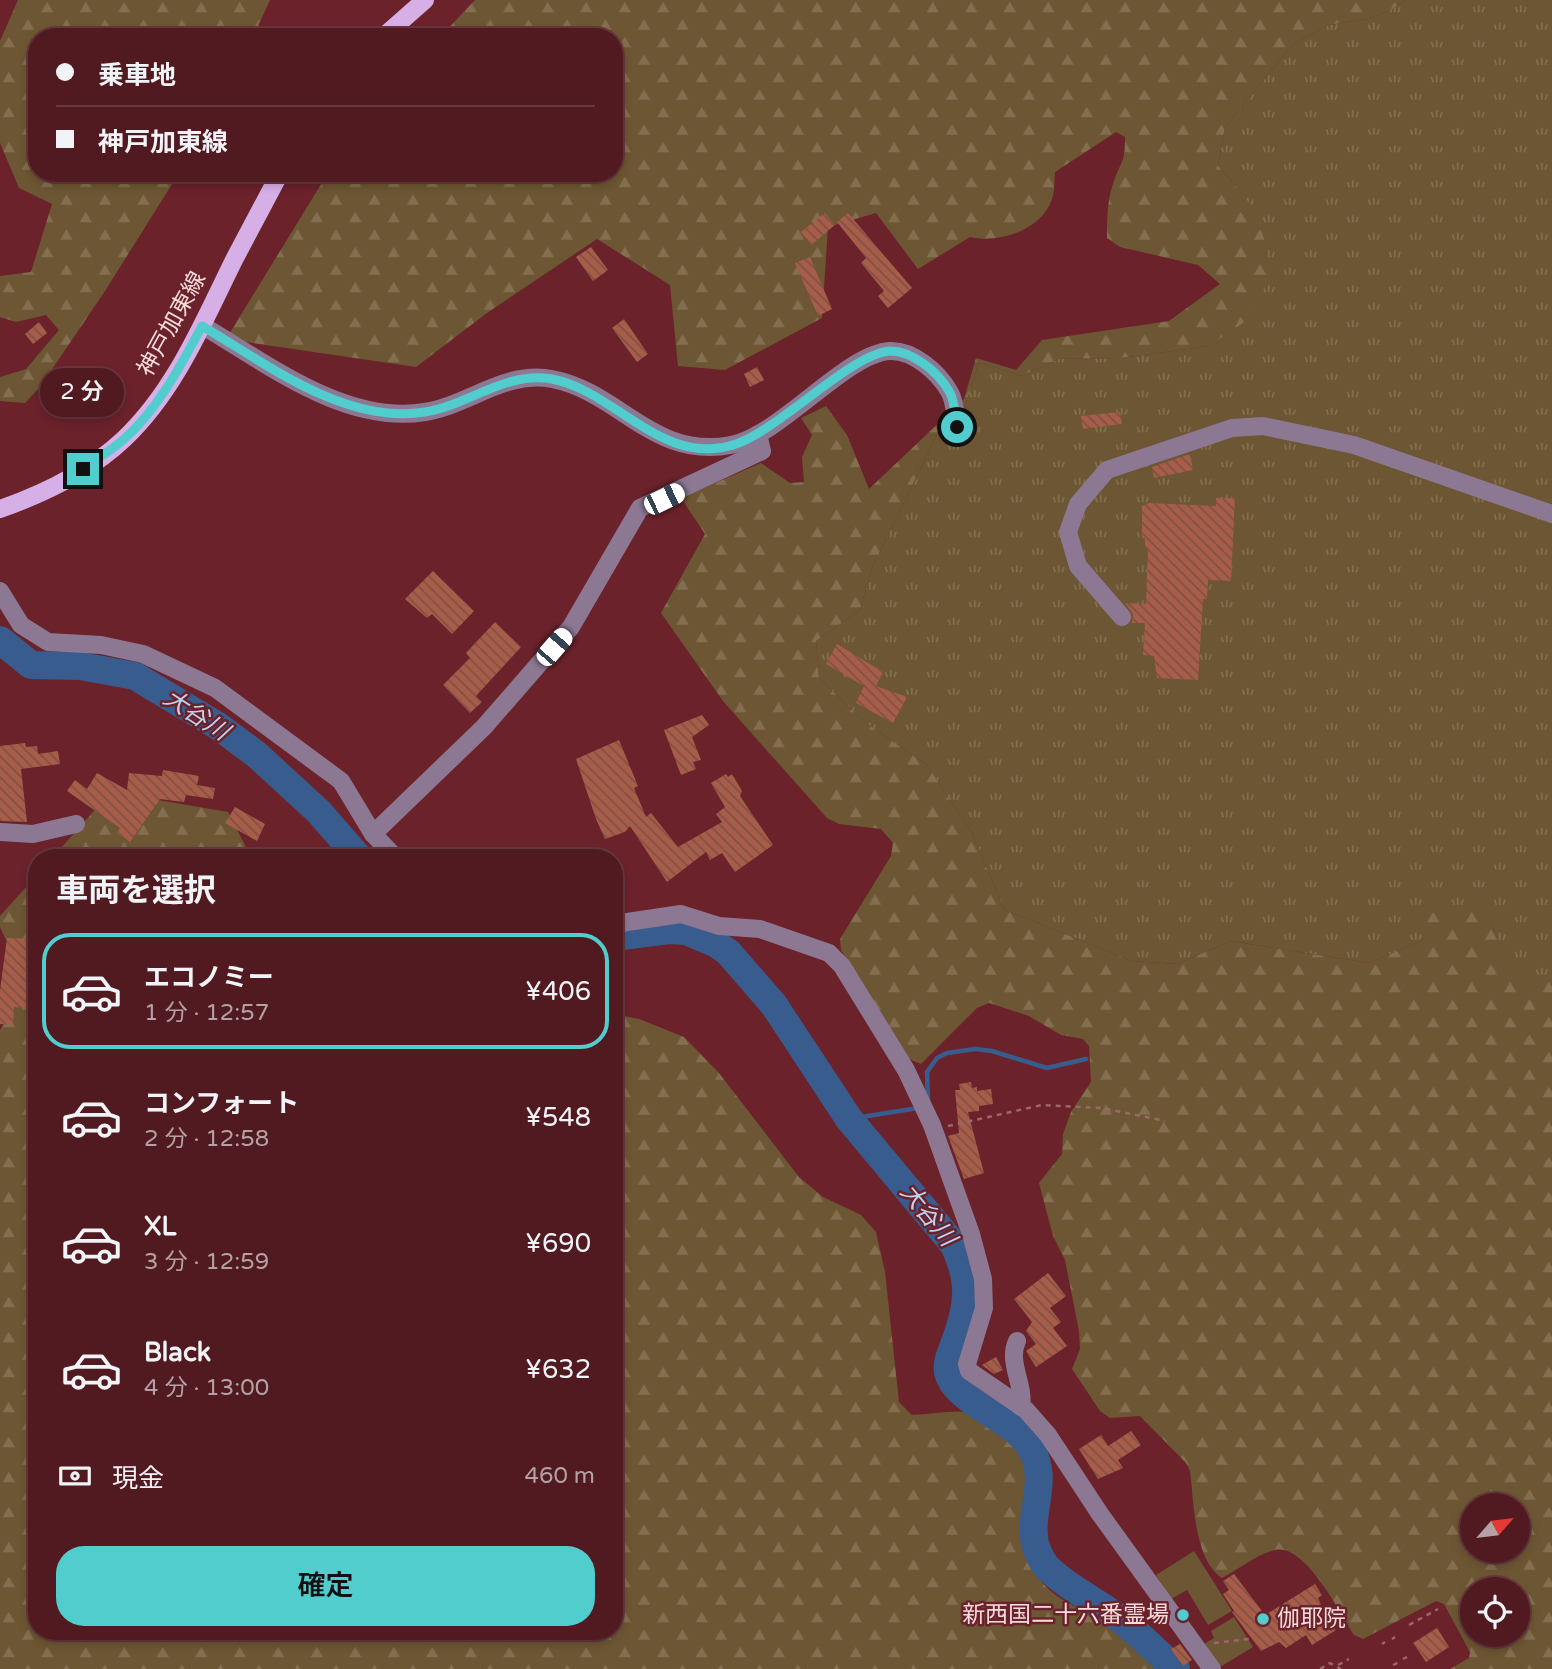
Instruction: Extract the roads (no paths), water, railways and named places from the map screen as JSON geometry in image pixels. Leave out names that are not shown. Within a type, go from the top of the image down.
[{"type":"main road","points":[[393,28],[425,0]]},
{"type":"main road","name":"神戸加東線","points":[[0,509],[30,499],[83,469],[124,439],[177,372],[275,182]]},
{"type":"street","points":[[202,326],[300,383],[341,402],[376,411],[426,412],[513,380],[551,379],[583,390],[652,433],[677,444],[715,447],[735,445],[758,434],[863,361],[889,351],[927,365],[951,392],[957,427]]},
{"type":"street","points":[[1122,617],[1078,566],[1068,532],[1078,504],[1107,470],[1232,428],[1263,426],[1354,445],[1552,514]]},
{"type":"street","points":[[373,834],[484,727],[571,627],[640,508],[762,451],[758,434]]},
{"type":"street","points":[[0,591],[21,625],[48,642],[101,645],[143,654],[215,688],[341,781],[373,834],[387,849]]},
{"type":"street","points":[[0,832],[33,834],[76,824]]},
{"type":"street","points":[[623,923],[681,914],[719,926],[760,929],[830,953],[888,1039],[932,1125],[971,1234],[983,1279],[984,1308],[967,1364],[969,1371],[1021,1407],[1048,1435],[1100,1514],[1212,1669]]},
{"type":"street","points":[[1017,1341],[1013,1349],[1022,1391],[1021,1407]]},
{"type":"waterway","name":"大谷川","points":[[0,640],[31,665],[80,666],[135,676],[218,726],[257,755],[319,812],[351,849]]},
{"type":"waterway","name":"大谷川","points":[[623,936],[669,930],[686,931],[715,943],[728,952],[774,1005],[849,1119],[954,1245],[963,1270],[966,1293],[963,1316],[949,1360],[948,1372],[961,1392],[1009,1426],[1029,1445],[1038,1470],[1034,1531],[1035,1544],[1043,1562],[1066,1584],[1124,1622],[1176,1669]]},
{"type":"waterway","points":[[928,1102],[927,1072],[937,1058],[947,1053],[975,1049],[992,1051],[1047,1068],[1086,1059]]},
{"type":"waterway","points":[[849,1119],[918,1108]]},
{"type":"place","name":"新西国二十六番霊場","points":[[1183,1615]]},
{"type":"place","name":"伽耶院","points":[[1263,1619]]}]
